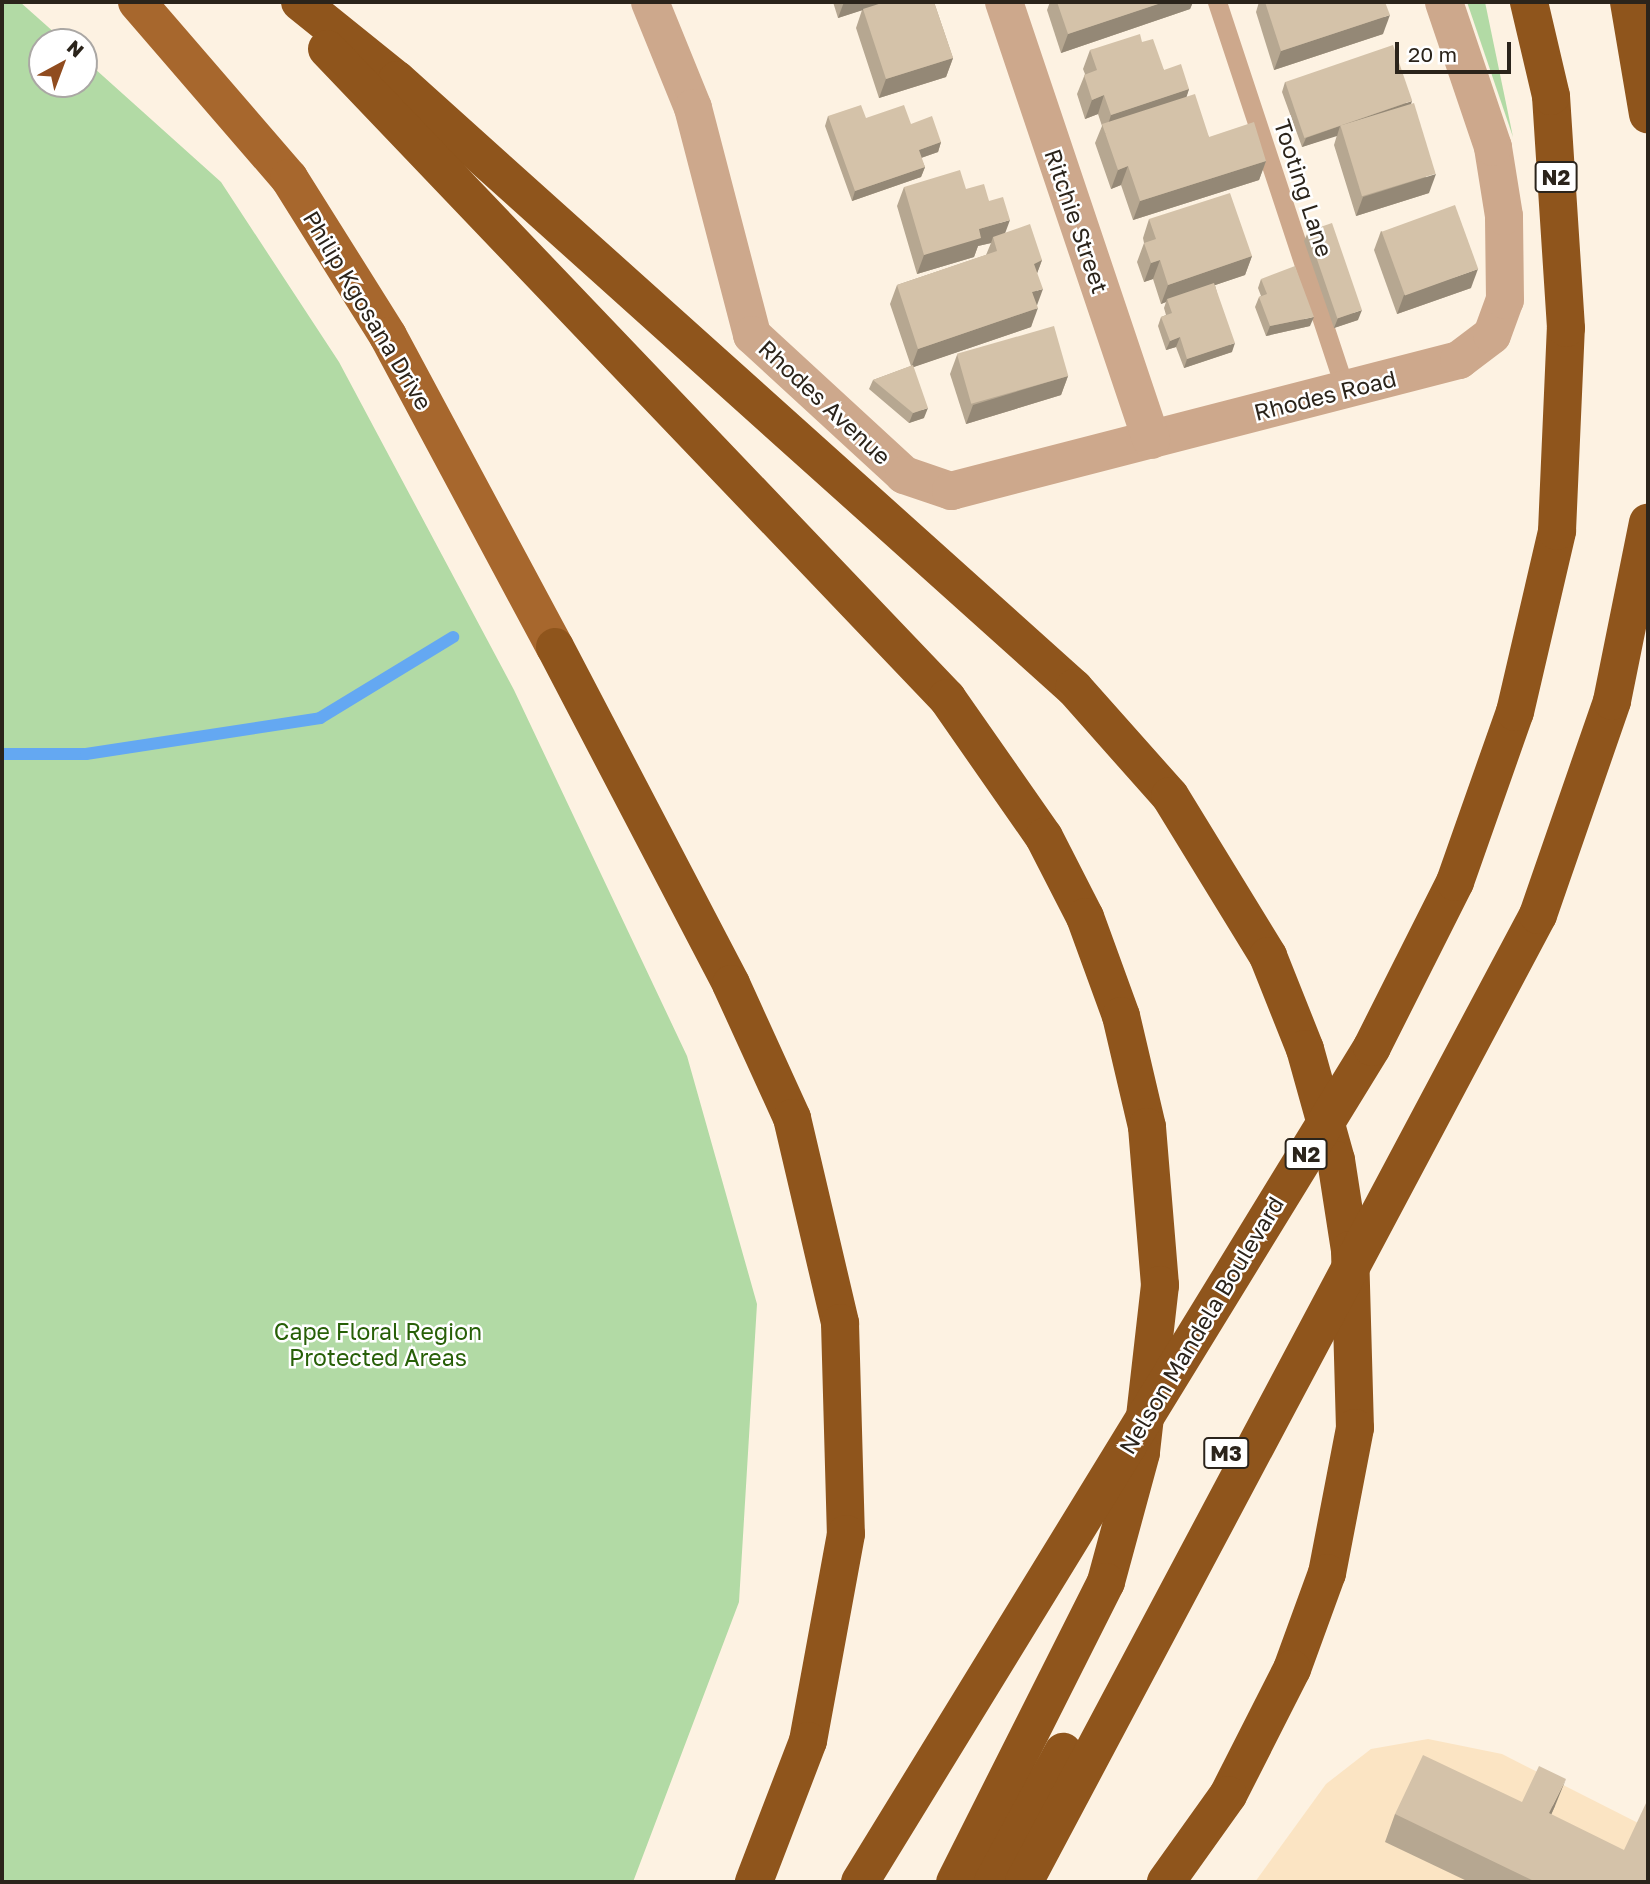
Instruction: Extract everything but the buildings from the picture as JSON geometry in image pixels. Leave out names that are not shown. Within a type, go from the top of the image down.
[{"type":"highway","points":[[282,2],[947,698],[1044,838],[1084,917],[1121,1016],[1144,1115],[1160,1285],[1142,1453],[1106,1582],[1025,1751],[955,1882]]},
{"type":"highway","points":[[300,2],[397,80],[1074,688],[1170,796],[1248,916],[1305,1049],[1336,1160],[1356,1342],[1355,1428],[1338,1528],[1312,1619],[1271,1717],[1228,1796],[1166,1882]]},
{"type":"highway","name":"Nelson Mandela Boulevard","points":[[860,1882],[1372,1047],[1469,843],[1515,712],[1557,531],[1566,328],[1551,96],[1528,2]]},
{"type":"highway","points":[[1629,2],[1648,114]]},
{"type":"highway","points":[[1024,1882],[1478,1036],[1538,915],[1590,774],[1630,628],[1648,523]]},
{"type":"highway","points":[[555,648],[731,984],[792,1118],[840,1323],[846,1534],[808,1741],[754,1882]]},
{"type":"highway","name":"M3","points":[[993,1882],[1235,1436],[1478,1036]]},
{"type":"main road","name":"Philip Kgosana Drive","points":[[137,2],[289,178],[387,336],[555,648]]},
{"type":"street","name":"Rhodes Avenue","points":[[650,2],[697,121],[752,335],[904,475],[951,491],[1151,440]]},
{"type":"street","name":"Ritchie Street","points":[[1004,2],[1151,440]]},
{"type":"street","name":"Rhodes Road","points":[[1151,440],[1460,360],[1492,335],[1505,300],[1504,216],[1493,147],[1444,2]]},
{"type":"lane","name":"Tooting Lane","points":[[1217,2],[1345,390]]},
{"type":"shaded area","points":[[1428,1739],[1502,1754],[1648,1828],[1648,1882],[1255,1882],[1326,1784],[1371,1749]]},
{"type":"green space","name":"Cape Floral Region Protected Areas","points":[[2,2],[20,2],[49,28],[28,28],[28,98],[98,98],[98,72],[221,182],[339,362],[514,690],[687,1056],[757,1304],[739,1602],[633,1882],[2,1882]]},
{"type":"green space","points":[[1467,2],[1485,2],[1513,137]]},
{"type":"waterway","points":[[2,754],[86,754],[320,718],[453,637]]}]
